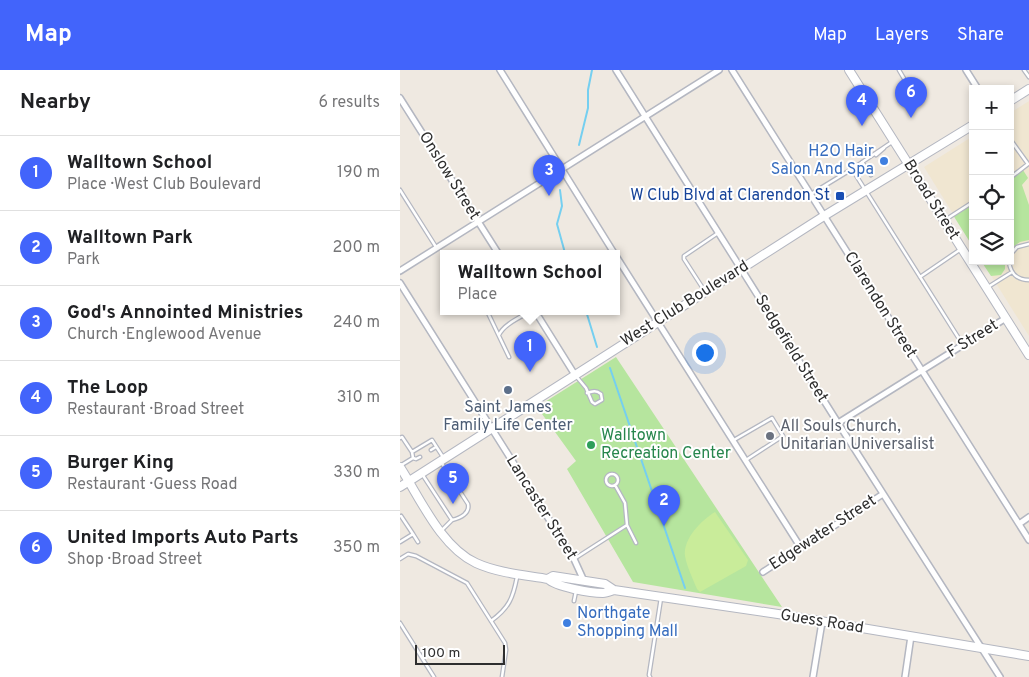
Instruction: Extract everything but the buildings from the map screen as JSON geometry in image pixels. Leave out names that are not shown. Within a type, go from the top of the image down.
[{"type":"street","points":[[500,70],[612,250]]},
{"type":"street","name":"Sedgefield Street","points":[[616,70],[1000,677]]},
{"type":"street","points":[[400,271],[719,70]]},
{"type":"street","name":"Clarendon Street","points":[[732,70],[1029,540]]},
{"type":"street","name":"Broad Street","points":[[849,70],[1029,355]]},
{"type":"street","points":[[966,70],[975,85]]},
{"type":"street","points":[[1014,98],[1029,89]]},
{"type":"street","name":"Onslow Street","points":[[400,98],[496,250]]},
{"type":"street","name":"West Club Boulevard","points":[[400,487],[824,216],[969,128]]},
{"type":"street","points":[[620,263],[801,548]]},
{"type":"street","name":"Lancaster Street","points":[[400,283],[574,559],[584,581]]},
{"type":"street","points":[[538,315],[575,375]]},
{"type":"street","name":"F Street","points":[[838,423],[1006,318]]},
{"type":"street","name":"Guess Road","points":[[400,466],[440,531],[452,545],[469,559],[486,566],[548,579],[552,583],[604,593],[614,590],[662,597],[1029,656]]},
{"type":"street","name":"Edgewater Street","points":[[763,572],[883,494]]},
{"type":"street","points":[[1019,524],[1029,517]]},
{"type":"street","name":"Guess Road","points":[[548,579],[553,576],[605,584],[614,590]]},
{"type":"street","points":[[813,677],[822,622]]},
{"type":"street","points":[[905,677],[911,636]]},
{"type":"lane","points":[[899,70],[916,99]]},
{"type":"lane","points":[[1024,70],[1029,77]]},
{"type":"lane","points":[[811,194],[894,140]]},
{"type":"lane","points":[[1014,145],[1029,164],[1014,175]]},
{"type":"lane","points":[[876,155],[882,152],[884,146]]},
{"type":"lane","points":[[863,161],[872,158]]},
{"type":"lane","points":[[863,161],[871,175]]},
{"type":"lane","points":[[852,169],[963,345]]},
{"type":"lane","points":[[400,190],[436,248]]},
{"type":"lane","points":[[944,221],[969,205]]},
{"type":"lane","points":[[705,292],[684,259],[686,253],[718,233]]},
{"type":"lane","points":[[1014,250],[1017,247],[1029,244]]},
{"type":"lane","points":[[920,277],[962,248]]},
{"type":"lane","points":[[1010,265],[1012,272],[1021,279],[1029,280]]},
{"type":"lane","points":[[987,288],[1012,272]]},
{"type":"lane","points":[[489,315],[509,357]]},
{"type":"lane","points":[[499,336],[501,331],[525,315]]},
{"type":"lane","points":[[575,375],[592,402],[596,404],[602,400],[601,394],[598,391],[587,392]]},
{"type":"lane","points":[[733,441],[772,418],[784,436],[746,461]]},
{"type":"lane","points":[[400,438],[402,437],[412,452],[413,458]]},
{"type":"lane","points":[[412,452],[432,440],[469,506],[465,514],[452,520],[440,531]]},
{"type":"lane","points":[[431,450],[436,447]]},
{"type":"lane","points":[[400,466],[413,458],[420,457]]},
{"type":"lane","points":[[421,473],[452,520]]},
{"type":"lane","points":[[615,474],[618,480],[615,485],[608,484],[606,481],[608,475],[615,474]]},
{"type":"lane","points":[[615,485],[624,503],[627,525],[636,543]]},
{"type":"lane","points":[[401,516],[418,542]]},
{"type":"lane","points":[[574,559],[627,525]]},
{"type":"lane","points":[[400,542],[413,534]]},
{"type":"lane","points":[[400,558],[408,554],[416,556],[463,580],[467,584],[505,643],[506,650],[502,677]]},
{"type":"lane","points":[[491,621],[507,607],[517,574]]},
{"type":"lane","points":[[574,602],[576,588]]},
{"type":"lane","points":[[650,677],[662,597]]},
{"type":"lane","points":[[400,623],[434,677]]},
{"type":"shaded area","points":[[1029,101],[1029,336],[985,265],[1014,265],[1014,110]]},
{"type":"shaded area","points":[[969,139],[969,240],[924,167]]},
{"type":"green space","points":[[1023,170],[1028,178],[1022,185],[1029,205],[1029,240],[1020,242],[1014,246],[1014,220],[1014,176]]},
{"type":"green space","points":[[969,205],[969,241],[953,215]]},
{"type":"green space","points":[[984,265],[1005,265],[1001,275],[991,276]]},
{"type":"green space","points":[[616,357],[782,607],[633,582],[567,469],[576,461],[537,407]]},
{"type":"green space","points":[[715,512],[748,560],[746,566],[700,592],[689,569],[685,549],[694,530]]},
{"type":"waterway","points":[[579,145],[588,108],[588,90],[592,70]]},
{"type":"waterway","points":[[560,190],[562,206],[557,224],[564,250]]},
{"type":"waterway","points":[[587,315],[597,347]]},
{"type":"waterway","points":[[610,368],[685,588]]},
{"type":"place","name":"United Imports Auto Parts","points":[[911,118]]},
{"type":"place","name":"The Loop","points":[[862,126]]},
{"type":"place","name":"H2O Hair Salon And Spa","points":[[884,161]]},
{"type":"place","name":"God's Annointed Ministries","points":[[549,196]]},
{"type":"place","name":"W Club Blvd at Clarendon St","points":[[840,196]]},
{"type":"place","name":"Walltown School","points":[[530,372]]},
{"type":"place","name":"Saint James Family Life Center","points":[[508,390]]},
{"type":"place","name":"All Souls Church, Unitarian Universalist","points":[[770,436]]},
{"type":"place","name":"Walltown Recreation Center","points":[[591,445]]},
{"type":"place","name":"Burger King","points":[[453,504]]},
{"type":"place","name":"Walltown Park","points":[[664,526]]},
{"type":"place","name":"Northgate Shopping Mall","points":[[567,623]]}]
